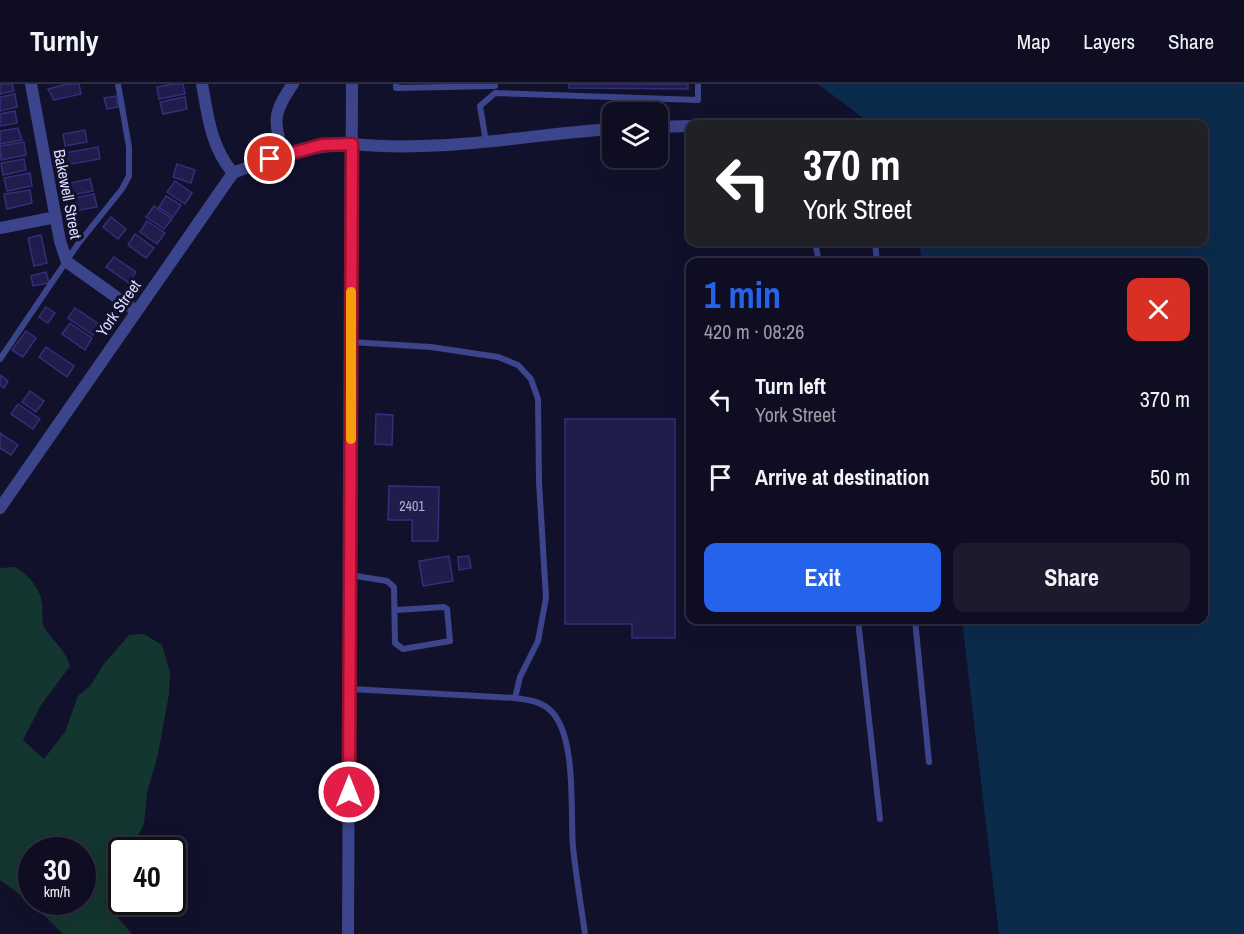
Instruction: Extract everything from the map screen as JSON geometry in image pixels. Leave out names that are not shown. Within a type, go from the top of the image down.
[{"type":"street","name":"Bakewell Street","points":[[31,84],[56,217],[68,262],[136,311]]},
{"type":"street","points":[[202,84],[210,132],[220,157],[233,173],[284,154],[322,145],[352,144],[394,148],[486,143],[602,130]]},
{"type":"street","points":[[284,154],[275,113],[293,84]]},
{"type":"street","points":[[348,934],[352,84]]},
{"type":"street","points":[[668,127],[686,126]]},
{"type":"street","name":"York Street","points":[[0,507],[233,173]]},
{"type":"street","points":[[0,228],[56,217]]},
{"type":"lane","points":[[0,359],[129,176],[129,147],[118,84]]},
{"type":"lane","points":[[396,84],[396,88],[495,88],[698,100],[698,84]]},
{"type":"lane","points":[[486,143],[480,106],[495,88]]},
{"type":"lane","points":[[351,342],[430,347],[498,357],[518,365],[531,379],[538,399],[539,482],[546,598],[543,626],[520,676],[515,698]]},
{"type":"lane","points":[[350,575],[391,583],[394,587],[397,647],[403,649],[450,641],[447,609],[444,607],[396,610]]},
{"type":"lane","points":[[858,624],[880,819]]},
{"type":"lane","points":[[915,624],[929,762]]},
{"type":"lane","points":[[350,689],[515,698],[538,701],[553,713],[563,732],[571,776],[573,846],[585,934]]},
{"type":"green space","points":[[15,567],[33,582],[39,592],[44,627],[65,655],[70,666],[41,705],[23,740],[44,759],[65,732],[78,696],[91,685],[103,665],[129,635],[144,634],[162,645],[170,672],[169,694],[158,754],[147,793],[144,824],[138,837],[108,837],[108,897],[105,903],[108,906],[108,915],[115,915],[132,934],[63,934],[44,915],[96,915],[96,837],[18,837],[18,893],[0,880],[0,568]]},
{"type":"water","points":[[818,84],[1244,84],[1244,934],[999,934],[962,624],[1208,624],[1208,258],[921,258],[920,246],[1208,246],[1208,120],[866,120]]},
{"type":"building","points":[[0,84],[12,84],[14,91],[0,94]]},
{"type":"building","points":[[67,84],[79,84],[81,94],[54,100],[48,89]]},
{"type":"building","points":[[183,84],[185,94],[159,99],[157,87]]},
{"type":"building","points":[[569,84],[688,84],[688,89],[569,88]]},
{"type":"building","points":[[15,94],[17,107],[0,111],[0,97]]},
{"type":"building","points":[[116,96],[118,107],[107,109],[104,98]]},
{"type":"building","points":[[185,97],[187,109],[163,114],[160,102]]},
{"type":"building","points":[[15,111],[17,123],[0,126],[0,114]]},
{"type":"building","points":[[18,128],[22,140],[0,144],[0,131]]},
{"type":"building","points":[[85,130],[87,142],[65,146],[63,134]]},
{"type":"building","points":[[24,142],[26,155],[1,160],[0,146]]},
{"type":"building","points":[[98,147],[100,159],[66,165],[64,153]]},
{"type":"building","points":[[24,159],[26,170],[3,175],[1,163]]},
{"type":"building","points":[[177,164],[195,170],[191,183],[173,177]]},
{"type":"building","points":[[30,173],[32,186],[7,191],[4,178]]},
{"type":"building","points":[[90,179],[93,191],[72,195],[70,183]]},
{"type":"building","points":[[175,181],[192,193],[185,204],[167,192]]},
{"type":"building","points":[[30,190],[32,203],[7,209],[4,194]]},
{"type":"building","points":[[94,194],[97,207],[74,211],[71,199]]},
{"type":"building","points":[[166,196],[181,205],[173,217],[159,207]]},
{"type":"building","points":[[154,206],[172,219],[164,229],[146,217]]},
{"type":"building","points":[[111,217],[126,229],[118,239],[103,227]]},
{"type":"building","points":[[147,221],[165,233],[157,244],[140,232]]},
{"type":"building","points":[[135,234],[154,248],[146,258],[128,245]]},
{"type":"building","points":[[41,235],[47,263],[34,266],[28,238]]},
{"type":"building","points":[[114,257],[136,272],[129,283],[106,267]]},
{"type":"building","points":[[46,272],[49,283],[33,286],[31,276]]},
{"type":"building","points":[[46,307],[55,313],[48,323],[39,317]]},
{"type":"building","points":[[75,308],[100,325],[93,335],[68,318]]},
{"type":"building","points":[[70,323],[92,338],[85,350],[62,334]]},
{"type":"building","points":[[26,331],[36,338],[23,357],[12,350]]},
{"type":"building","points":[[46,347],[74,366],[67,377],[39,357]]},
{"type":"building","points":[[0,375],[8,381],[4,388],[0,385]]},
{"type":"building","points":[[30,391],[44,401],[36,412],[22,402]]},
{"type":"building","points":[[18,404],[40,419],[33,429],[11,414]]},
{"type":"building","points":[[376,414],[393,415],[392,445],[375,444]]},
{"type":"building","points":[[565,419],[675,419],[675,638],[632,638],[632,624],[565,624]]},
{"type":"building","points":[[0,433],[18,445],[11,455],[0,448]]},
{"type":"building","points":[[389,486],[439,487],[438,541],[412,541],[412,520],[388,520]]},
{"type":"building","points":[[449,556],[453,581],[423,586],[419,561]]},
{"type":"building","points":[[469,556],[471,568],[459,570],[458,557]]},
{"type":"slow traffic","points":[[351,292],[351,439]]},
{"type":"route","points":[[270,159],[291,151],[322,145],[352,144],[349,792]]}]
